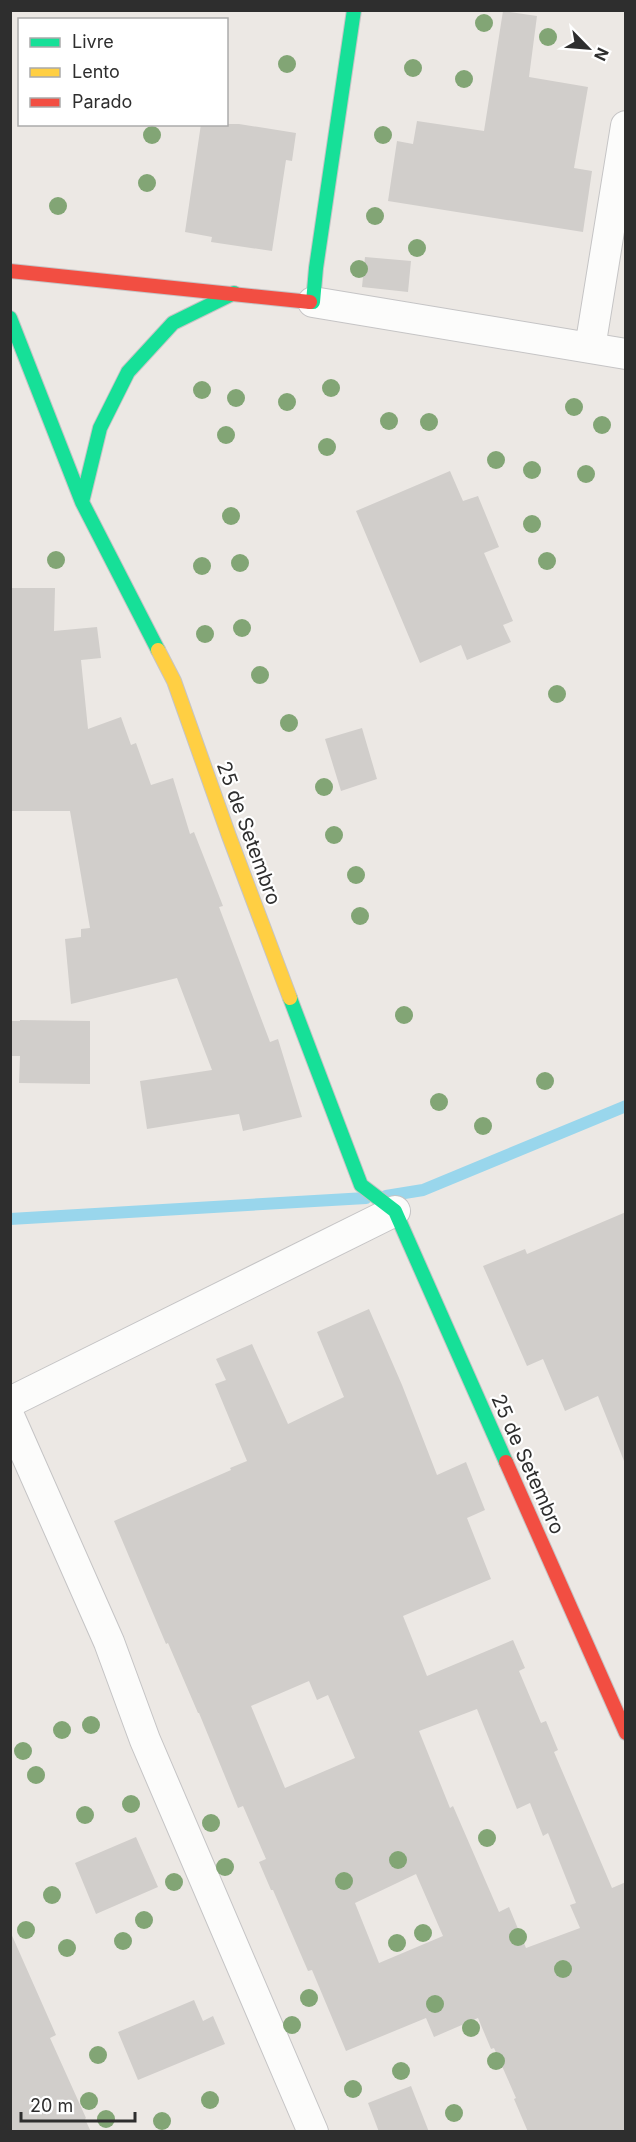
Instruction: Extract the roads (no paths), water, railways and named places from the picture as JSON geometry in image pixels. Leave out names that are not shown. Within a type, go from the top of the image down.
[{"type":"street","points":[[313,302],[354,10]]},
{"type":"street","points":[[590,348],[626,126]]},
{"type":"street","points":[[10,271],[313,302],[626,354]]},
{"type":"street","points":[[82,502],[100,428],[128,372],[173,323],[234,293]]},
{"type":"street","name":"25 de Setembro","points":[[10,318],[82,502],[174,681],[229,836],[361,1185],[395,1211],[626,1733]]},
{"type":"street","points":[[10,1402],[395,1211]]},
{"type":"street","points":[[10,1418],[109,1642],[145,1740],[312,2131]]},
{"type":"waterway","points":[[386,1196],[423,1190],[626,1106]]},
{"type":"waterway","points":[[10,1219],[366,1198]]}]
